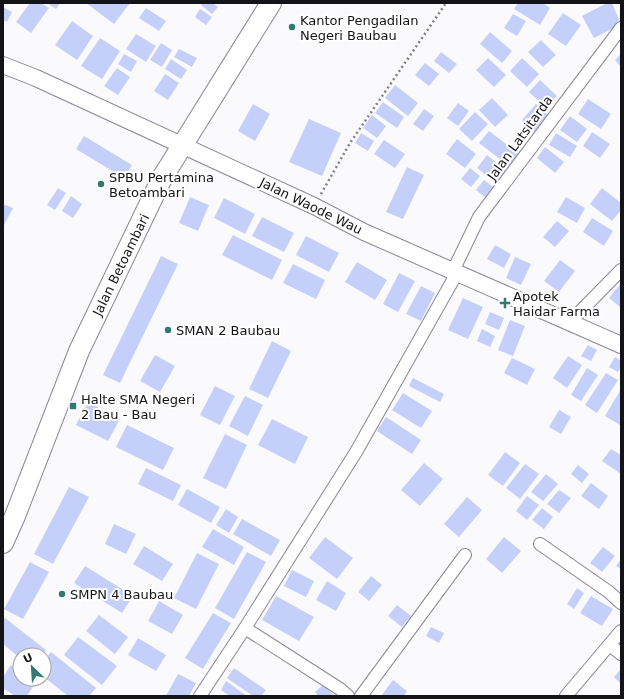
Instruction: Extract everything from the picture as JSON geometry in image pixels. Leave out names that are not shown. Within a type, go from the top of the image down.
[{"type":"main road","name":"Jalan Betoambari","points":[[3,510],[74,349],[162,178],[176,143],[258,3]]},
{"type":"main road","name":"Jalan Betoambari","points":[[176,143],[271,3]]},
{"type":"main road","name":"Jalan Betoambari","points":[[3,543],[15,516],[74,349]]},
{"type":"street","name":"Jalan Latsitarda","points":[[200,696],[245,628],[356,452],[455,272],[479,217],[621,28]]},
{"type":"street","name":"Jalan Waode Wau","points":[[3,65],[36,78],[314,206],[364,232],[621,345]]},
{"type":"street","points":[[570,322],[621,270]]},
{"type":"street","points":[[540,544],[609,592],[621,603]]},
{"type":"street","points":[[361,696],[465,555]]},
{"type":"street","points":[[245,628],[340,689],[348,696]]},
{"type":"street","points":[[566,696],[621,631]]},
{"type":"street","points":[[610,645],[621,654]]},
{"type":"path","points":[[314,206],[350,143],[446,3]]},
{"type":"building","points":[[30,3],[41,3],[49,8],[31,33],[16,22]]},
{"type":"building","points":[[47,3],[60,3],[56,9]]},
{"type":"building","points":[[86,3],[130,3],[114,24]]},
{"type":"building","points":[[203,3],[213,3],[218,7],[212,14],[201,5]]},
{"type":"building","points":[[518,3],[543,3],[550,8],[540,25],[514,9]]},
{"type":"building","points":[[607,3],[612,3],[621,24],[594,38],[582,16]]},
{"type":"building","points":[[3,7],[12,12],[7,22],[3,20]]},
{"type":"building","points":[[146,8],[166,21],[159,31],[139,18]]},
{"type":"building","points":[[200,9],[212,17],[206,25],[195,17]]},
{"type":"building","points":[[563,13],[581,25],[566,46],[548,34]]},
{"type":"building","points":[[513,14],[526,21],[517,36],[504,28]]},
{"type":"building","points":[[72,21],[93,36],[77,60],[55,45]]},
{"type":"building","points":[[490,32],[512,51],[502,63],[480,44]]},
{"type":"building","points":[[136,34],[156,46],[146,62],[126,49]]},
{"type":"building","points":[[100,38],[120,51],[102,79],[81,66]]},
{"type":"building","points":[[541,40],[556,55],[543,67],[528,52]]},
{"type":"building","points":[[161,43],[172,50],[162,67],[150,60]]},
{"type":"building","points":[[179,49],[197,58],[192,67],[174,57]]},
{"type":"building","points":[[441,52],[457,64],[449,73],[434,61]]},
{"type":"building","points":[[124,54],[137,61],[131,72],[118,64]]},
{"type":"building","points":[[621,54],[621,67],[615,60]]},
{"type":"building","points":[[488,58],[506,75],[494,87],[476,70]]},
{"type":"building","points":[[522,58],[539,74],[527,87],[510,71]]},
{"type":"building","points":[[171,59],[187,70],[181,79],[165,69]]},
{"type":"building","points":[[425,63],[439,74],[429,86],[415,75]]},
{"type":"building","points":[[117,68],[130,77],[118,95],[104,86]]},
{"type":"building","points":[[165,74],[179,83],[168,100],[154,91]]},
{"type":"building","points":[[540,80],[557,96],[546,108],[529,92]]},
{"type":"building","points":[[395,85],[418,103],[408,116],[385,98]]},
{"type":"building","points":[[492,98],[508,115],[495,127],[479,110]]},
{"type":"building","points":[[588,99],[611,114],[601,129],[578,114]]},
{"type":"building","points":[[383,102],[404,117],[397,128],[375,113]]},
{"type":"building","points":[[458,103],[469,111],[458,126],[447,118]]},
{"type":"building","points":[[253,104],[270,114],[255,141],[238,131]]},
{"type":"building","points":[[536,104],[552,118],[538,134],[522,120]]},
{"type":"building","points":[[424,109],[434,116],[423,131],[413,124]]},
{"type":"building","points":[[475,112],[488,124],[472,141],[459,129]]},
{"type":"building","points":[[372,115],[386,126],[377,138],[363,128]]},
{"type":"building","points":[[570,116],[587,129],[577,142],[560,130]]},
{"type":"building","points":[[309,119],[341,133],[322,176],[289,162]]},
{"type":"building","points":[[489,131],[519,154],[509,166],[479,143]]},
{"type":"building","points":[[592,132],[610,144],[600,158],[583,146]]},
{"type":"building","points":[[361,133],[374,141],[368,151],[355,143]]},
{"type":"building","points":[[556,133],[577,146],[570,157],[549,145]]},
{"type":"building","points":[[84,136],[132,165],[124,178],[76,149]]},
{"type":"building","points":[[457,139],[476,154],[465,168],[446,154]]},
{"type":"building","points":[[384,140],[405,154],[395,168],[374,154]]},
{"type":"building","points":[[545,147],[564,162],[555,173],[537,158]]},
{"type":"building","points":[[487,155],[510,174],[500,186],[477,168]]},
{"type":"building","points":[[407,167],[424,175],[403,219],[386,212]]},
{"type":"building","points":[[470,168],[480,176],[471,187],[461,179]]},
{"type":"building","points":[[484,180],[497,190],[488,200],[476,190]]},
{"type":"building","points":[[58,188],[66,193],[55,210],[47,205]]},
{"type":"building","points":[[602,188],[621,203],[621,210],[612,221],[590,204]]},
{"type":"building","points":[[71,196],[82,204],[73,218],[62,211]]},
{"type":"building","points":[[190,197],[209,205],[198,231],[179,223]]},
{"type":"building","points":[[566,197],[585,208],[577,223],[557,212]]},
{"type":"building","points":[[224,198],[255,214],[245,234],[214,218]]},
{"type":"building","points":[[3,204],[13,208],[3,227]]},
{"type":"building","points":[[262,217],[294,233],[284,252],[252,236]]},
{"type":"building","points":[[592,218],[613,231],[604,246],[583,232]]},
{"type":"building","points":[[557,221],[569,231],[555,247],[543,237]]},
{"type":"building","points":[[233,235],[282,260],[272,280],[222,255]]},
{"type":"building","points":[[306,236],[339,253],[329,272],[296,255]]},
{"type":"building","points":[[495,245],[511,254],[504,268],[487,259]]},
{"type":"building","points":[[161,256],[178,264],[120,383],[103,375]]},
{"type":"building","points":[[515,257],[531,264],[521,285],[506,278]]},
{"type":"building","points":[[560,260],[575,271],[559,292],[544,281]]},
{"type":"building","points":[[357,262],[387,280],[375,300],[345,282]]},
{"type":"building","points":[[293,264],[325,280],[316,299],[283,283]]},
{"type":"building","points":[[399,273],[415,281],[398,312],[383,304]]},
{"type":"building","points":[[621,283],[621,306],[620,307],[609,298]]},
{"type":"building","points":[[421,286],[435,293],[421,321],[406,314]]},
{"type":"building","points":[[463,298],[483,307],[468,339],[448,330]]},
{"type":"building","points":[[490,312],[504,318],[499,330],[485,324]]},
{"type":"building","points":[[510,320],[525,326],[513,356],[498,350]]},
{"type":"building","points":[[482,329],[495,336],[490,347],[477,341]]},
{"type":"building","points":[[272,341],[291,351],[268,398],[249,389]]},
{"type":"building","points":[[588,345],[597,350],[591,361],[581,356]]},
{"type":"building","points":[[155,355],[175,366],[160,392],[140,381]]},
{"type":"building","points":[[568,356],[582,365],[567,388],[553,378]]},
{"type":"building","points":[[615,357],[621,361],[621,367],[618,372],[609,367]]},
{"type":"building","points":[[512,358],[535,369],[527,385],[504,373]]},
{"type":"building","points":[[587,368],[598,375],[581,401],[571,395]]},
{"type":"building","points":[[606,373],[618,380],[597,413],[585,405]]},
{"type":"building","points":[[413,378],[444,394],[440,402],[409,386]]},
{"type":"building","points":[[215,386],[235,396],[220,425],[200,415]]},
{"type":"building","points":[[621,389],[621,423],[620,425],[605,416]]},
{"type":"building","points":[[403,393],[432,411],[421,428],[392,410]]},
{"type":"building","points":[[245,396],[263,405],[248,436],[229,426]]},
{"type":"building","points":[[88,402],[120,419],[108,441],[76,425]]},
{"type":"building","points":[[559,410],[571,417],[561,434],[549,427]]},
{"type":"building","points":[[386,417],[421,440],[412,454],[377,431]]},
{"type":"building","points":[[272,419],[308,437],[295,464],[258,445]]},
{"type":"building","points":[[127,425],[174,448],[163,470],[116,447]]},
{"type":"building","points":[[225,434],[247,445],[226,489],[203,478]]},
{"type":"building","points":[[611,449],[621,455],[621,474],[602,461]]},
{"type":"building","points":[[505,452],[520,463],[503,486],[488,475]]},
{"type":"building","points":[[424,463],[443,479],[420,506],[401,490]]},
{"type":"building","points":[[525,464],[539,474],[520,499],[506,488]]},
{"type":"building","points":[[578,465],[589,474],[582,483],[571,474]]},
{"type":"building","points":[[146,468],[181,485],[173,501],[138,484]]},
{"type":"building","points":[[546,474],[558,484],[543,501],[531,492]]},
{"type":"building","points":[[591,483],[608,496],[599,509],[581,496]]},
{"type":"building","points":[[69,487],[89,497],[53,564],[34,554]]},
{"type":"building","points":[[187,489],[220,507],[211,523],[178,505]]},
{"type":"building","points":[[559,490],[571,498],[559,513],[547,504]]},
{"type":"building","points":[[527,496],[539,505],[527,520],[516,511]]},
{"type":"building","points":[[467,497],[482,510],[459,537],[444,524]]},
{"type":"building","points":[[542,508],[553,517],[544,529],[532,520]]},
{"type":"building","points":[[226,509],[238,517],[229,533],[216,525]]},
{"type":"building","points":[[242,519],[280,540],[271,556],[233,534]]},
{"type":"building","points":[[114,524],[136,534],[126,554],[105,544]]},
{"type":"building","points":[[213,529],[244,547],[234,565],[202,547]]},
{"type":"building","points":[[325,537],[353,558],[337,579],[309,558]]},
{"type":"building","points":[[504,537],[521,551],[502,573],[486,559]]},
{"type":"building","points":[[144,546],[173,564],[162,581],[133,564]]},
{"type":"building","points":[[603,547],[615,556],[602,572],[590,563]]},
{"type":"building","points":[[247,552],[266,562],[234,619],[215,608]]},
{"type":"building","points":[[197,553],[219,564],[196,609],[174,598]]},
{"type":"building","points":[[621,559],[621,569],[616,566]]},
{"type":"building","points":[[30,562],[49,572],[23,619],[4,609]]},
{"type":"building","points":[[85,566],[133,596],[122,613],[74,583]]},
{"type":"building","points":[[292,570],[314,581],[306,597],[284,586]]},
{"type":"building","points":[[371,576],[382,585],[369,601],[358,592]]},
{"type":"building","points":[[327,581],[346,593],[336,611],[316,600]]},
{"type":"building","points":[[577,588],[584,593],[574,609],[567,604]]},
{"type":"building","points":[[276,596],[314,617],[299,641],[262,620]]},
{"type":"building","points":[[591,596],[613,609],[602,626],[580,613]]},
{"type":"building","points":[[159,601],[183,615],[172,634],[148,621]]},
{"type":"building","points":[[397,605],[411,616],[402,627],[388,616]]},
{"type":"building","points":[[213,613],[231,623],[203,669],[185,658]]},
{"type":"building","points":[[99,615],[128,637],[115,654],[86,631]]},
{"type":"building","points":[[5,618],[42,647],[12,647],[12,651],[3,644],[3,620]]},
{"type":"building","points":[[431,627],[444,633],[439,643],[426,636]]},
{"type":"building","points":[[78,637],[117,666],[102,685],[64,655]]},
{"type":"building","points":[[138,638],[166,655],[156,671],[128,655]]},
{"type":"building","points":[[52,653],[96,688],[89,696],[68,696],[52,683]]},
{"type":"building","points":[[11,665],[12,687],[33,687],[27,696],[15,696],[3,688],[3,677]]},
{"type":"building","points":[[234,668],[266,690],[261,696],[253,696],[227,678]]},
{"type":"building","points":[[621,669],[621,684],[614,677]]},
{"type":"building","points":[[178,674],[196,683],[189,696],[166,696]]},
{"type":"building","points":[[393,680],[407,691],[404,696],[381,696]]},
{"type":"building","points":[[226,681],[247,696],[230,696],[221,690]]},
{"type":"building","points":[[324,684],[334,696],[318,696],[315,692]]},
{"type":"place","name":"Kantor Pengadilan Negeri Baubau","points":[[292,27]]},
{"type":"place","name":"SPBU Pertamina Betoambari","points":[[101,184]]},
{"type":"place","name":"Apotek Haidar Farma","points":[[505,303]]},
{"type":"place","name":"SMAN 2 Baubau","points":[[168,330]]},
{"type":"place","name":"Halte SMA Negeri 2 Bau - Bau","points":[[73,406]]},
{"type":"place","name":"SMPN 4 Baubau","points":[[62,594]]}]
